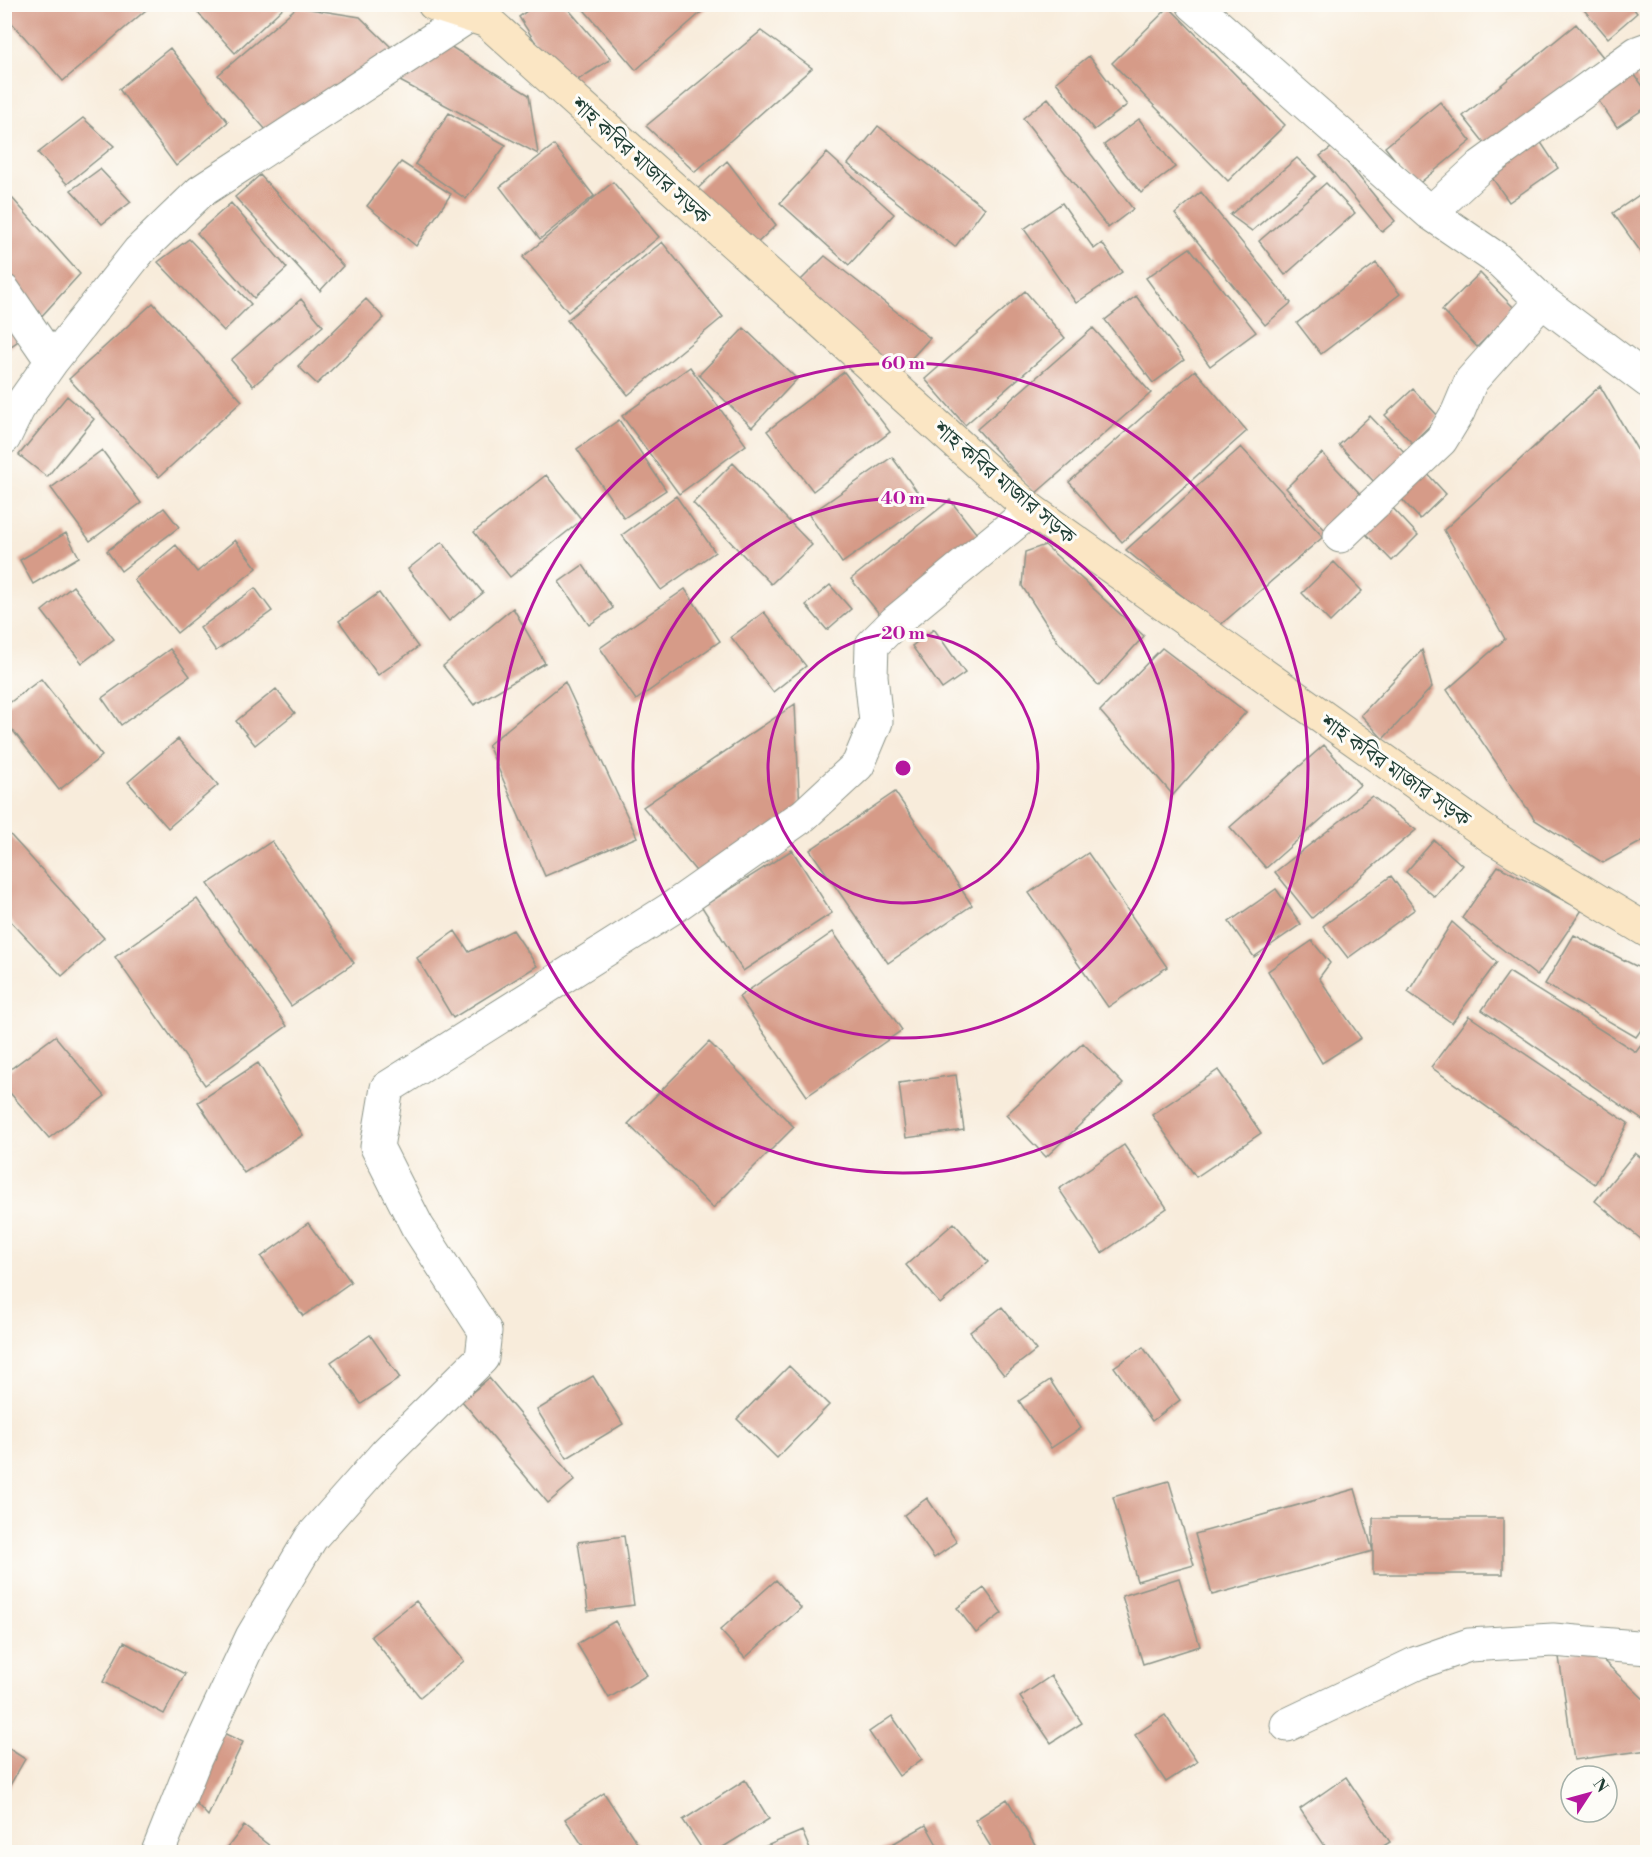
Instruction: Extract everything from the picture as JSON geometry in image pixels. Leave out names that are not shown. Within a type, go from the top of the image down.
[{"type":"street","name":"শাহ কবির মাজার সড়ক","points":[[434,4],[487,21],[1031,510],[1495,839],[1647,931]]},
{"type":"street","points":[[1193,4],[1430,213],[1500,261],[1542,301],[1647,381]]},
{"type":"street","points":[[4,438],[18,409],[52,361],[139,251],[200,192],[470,15]]},
{"type":"street","points":[[1430,213],[1481,166],[1637,53],[1647,49]]},
{"type":"street","points":[[4,291],[52,361]]},
{"type":"street","points":[[1340,536],[1441,440],[1458,411],[1471,381],[1542,301]]},
{"type":"street","points":[[158,1852],[195,1759],[252,1637],[311,1538],[387,1452],[482,1358],[485,1331],[417,1226],[377,1147],[387,1088],[672,909],[804,815],[858,765],[876,722],[871,676],[872,645],[895,622],[1031,510]]},
{"type":"street","points":[[1287,1725],[1417,1663],[1469,1645],[1553,1640],[1647,1648]]},
{"type":"building","points":[[4,4],[153,4],[63,81],[4,14]]},
{"type":"building","points":[[190,4],[287,4],[235,53]]},
{"type":"building","points":[[536,4],[564,4],[611,59],[565,88],[519,17]]},
{"type":"building","points":[[579,4],[703,4],[706,8],[636,70]]},
{"type":"building","points":[[1579,4],[1630,4],[1637,13],[1608,38]]},
{"type":"building","points":[[297,7],[360,17],[396,52],[273,138],[218,75]]},
{"type":"building","points":[[1169,7],[1285,125],[1228,181],[1112,63]]},
{"type":"building","points":[[1576,24],[1603,57],[1490,150],[1463,116]]},
{"type":"building","points":[[761,31],[812,68],[695,172],[646,126]]},
{"type":"building","points":[[437,38],[529,95],[538,154],[398,80]]},
{"type":"building","points":[[170,48],[228,122],[176,166],[119,89]]},
{"type":"building","points":[[1089,56],[1127,105],[1094,130],[1056,82]]},
{"type":"building","points":[[1634,74],[1648,93],[1648,106],[1617,127],[1598,100]]},
{"type":"building","points":[[1048,98],[1133,209],[1108,228],[1023,118]]},
{"type":"building","points":[[1440,102],[1471,141],[1416,186],[1385,147]]},
{"type":"building","points":[[449,113],[506,145],[466,199],[415,164]]},
{"type":"building","points":[[83,118],[114,146],[67,184],[38,153]]},
{"type":"building","points":[[1139,119],[1175,167],[1141,193],[1104,145]]},
{"type":"building","points":[[878,126],[985,208],[955,247],[848,164]]},
{"type":"building","points":[[1538,138],[1558,168],[1509,202],[1488,172]]},
{"type":"building","points":[[554,145],[594,196],[540,239],[500,187]]},
{"type":"building","points":[[1334,146],[1395,221],[1382,232],[1320,156]]},
{"type":"building","points":[[827,153],[894,214],[849,265],[780,203]]},
{"type":"building","points":[[1297,158],[1316,176],[1252,231],[1230,215]]},
{"type":"building","points":[[727,161],[776,225],[749,251],[692,194]]},
{"type":"building","points":[[401,162],[451,194],[416,246],[367,206]]},
{"type":"building","points":[[100,169],[131,202],[102,224],[71,190]]},
{"type":"building","points":[[260,175],[343,266],[320,291],[235,197]]},
{"type":"building","points":[[613,182],[659,237],[568,312],[523,257]]},
{"type":"building","points":[[1326,183],[1355,213],[1285,275],[1259,241]]},
{"type":"building","points":[[4,189],[80,274],[38,320],[4,277]]},
{"type":"building","points":[[1648,189],[1648,262],[1613,213]]},
{"type":"building","points":[[1201,192],[1291,303],[1265,325],[1175,214]]},
{"type":"building","points":[[231,203],[287,268],[254,298],[197,233]]},
{"type":"building","points":[[1062,203],[1094,249],[1102,243],[1122,272],[1076,303],[1024,229]]},
{"type":"building","points":[[189,239],[251,304],[224,331],[158,262]]},
{"type":"building","points":[[662,242],[723,317],[628,395],[567,320]]},
{"type":"building","points":[[1190,248],[1256,332],[1210,366],[1146,278]]},
{"type":"building","points":[[825,256],[930,338],[898,373],[795,286]]},
{"type":"building","points":[[1376,263],[1400,294],[1321,354],[1297,323]]},
{"type":"building","points":[[1480,273],[1515,309],[1477,347],[1442,310]]},
{"type":"building","points":[[1025,291],[1065,338],[965,425],[925,379]]},
{"type":"building","points":[[1136,296],[1184,360],[1153,383],[1105,320]]},
{"type":"building","points":[[301,299],[323,326],[253,386],[231,360]]},
{"type":"building","points":[[366,299],[384,318],[317,384],[298,366]]},
{"type":"building","points":[[153,303],[242,401],[159,477],[69,379]]},
{"type":"building","points":[[4,318],[21,339],[4,351]]},
{"type":"building","points":[[744,328],[797,379],[752,427],[699,375]]},
{"type":"building","points":[[1093,328],[1151,393],[1035,494],[977,429]]},
{"type":"building","points":[[690,367],[746,445],[679,494],[622,416]]},
{"type":"building","points":[[1195,370],[1247,431],[1122,542],[1069,482]]},
{"type":"building","points":[[844,372],[890,432],[813,491],[767,431]]},
{"type":"building","points":[[1600,386],[1648,468],[1648,838],[1603,863],[1535,820],[1447,690],[1505,639],[1444,530]]},
{"type":"building","points":[[1413,389],[1439,417],[1412,443],[1385,415]]},
{"type":"building","points":[[67,396],[94,419],[47,477],[19,455]]},
{"type":"building","points":[[1370,416],[1408,456],[1377,485],[1339,445]]},
{"type":"building","points":[[619,420],[666,490],[624,518],[577,449]]},
{"type":"building","points":[[1241,447],[1323,537],[1219,626],[1126,550]]},
{"type":"building","points":[[102,450],[141,503],[90,541],[51,488]]},
{"type":"building","points":[[1322,453],[1363,497],[1326,531],[1286,488]]},
{"type":"building","points":[[892,457],[926,504],[842,563],[809,515]]},
{"type":"building","points":[[733,463],[812,545],[771,584],[693,503]]},
{"type":"building","points":[[1423,469],[1446,494],[1420,519],[1397,494]]},
{"type":"building","points":[[546,475],[582,520],[510,577],[474,532]]},
{"type":"building","points":[[676,496],[715,552],[661,590],[622,535]]},
{"type":"building","points":[[950,500],[980,538],[881,616],[851,579]]},
{"type":"building","points":[[1389,504],[1418,535],[1392,561],[1362,530]]},
{"type":"building","points":[[164,508],[179,527],[121,571],[107,551]]},
{"type":"building","points":[[66,533],[79,557],[33,584],[20,560]]},
{"type":"building","points":[[235,540],[257,568],[177,633],[134,580],[176,545],[197,572]]},
{"type":"building","points":[[442,542],[483,593],[449,621],[408,569]]},
{"type":"building","points":[[1045,545],[1144,636],[1099,686],[1058,642],[1022,586],[1025,552]]},
{"type":"building","points":[[1334,562],[1362,591],[1330,622],[1302,593]]},
{"type":"building","points":[[583,565],[613,608],[589,625],[559,582]]},
{"type":"building","points":[[830,585],[851,609],[827,630],[806,605]]},
{"type":"building","points":[[73,586],[114,639],[82,663],[42,611]]},
{"type":"building","points":[[255,588],[272,611],[216,651],[200,628]]},
{"type":"building","points":[[685,589],[720,641],[636,700],[600,648]]},
{"type":"building","points":[[379,593],[418,647],[378,675],[339,621]]},
{"type":"building","points":[[513,608],[545,663],[474,705],[443,666]]},
{"type":"building","points":[[764,612],[806,666],[773,692],[731,637]]},
{"type":"building","points":[[934,629],[965,673],[942,689],[912,646]]},
{"type":"building","points":[[1162,648],[1246,712],[1173,795],[1100,711]]},
{"type":"building","points":[[170,649],[190,676],[121,725],[102,698]]},
{"type":"building","points":[[1422,650],[1432,687],[1383,739],[1361,715]]},
{"type":"building","points":[[41,679],[102,756],[59,790],[4,719],[4,707]]},
{"type":"building","points":[[565,682],[637,837],[545,876],[488,745]]},
{"type":"building","points":[[276,689],[295,713],[255,745],[236,721]]},
{"type":"building","points":[[795,704],[800,810],[700,876],[643,807]]},
{"type":"building","points":[[178,739],[218,785],[168,828],[128,782]]},
{"type":"building","points":[[1324,745],[1360,785],[1266,868],[1230,827]]},
{"type":"building","points":[[895,792],[972,905],[888,963],[810,850]]},
{"type":"building","points":[[1372,796],[1416,830],[1312,918],[1275,872]]},
{"type":"building","points":[[4,828],[104,938],[62,976],[4,914]]},
{"type":"building","points":[[1434,840],[1462,865],[1435,897],[1406,872]]},
{"type":"building","points":[[272,841],[354,963],[291,1006],[208,884]]},
{"type":"building","points":[[792,850],[832,913],[743,971],[702,907]]},
{"type":"building","points":[[1088,853],[1167,967],[1108,1007],[1029,893]]},
{"type":"building","points":[[1498,866],[1582,910],[1537,976],[1462,918]]},
{"type":"building","points":[[1391,876],[1415,909],[1348,958],[1323,926]]},
{"type":"building","points":[[1276,889],[1301,924],[1254,957],[1229,922]]},
{"type":"building","points":[[197,899],[287,1026],[205,1085],[115,957]]},
{"type":"building","points":[[1452,922],[1497,962],[1452,1023],[1408,992]]},
{"type":"building","points":[[513,930],[537,966],[453,1018],[417,958],[455,931],[469,952]]},
{"type":"building","points":[[833,932],[902,1030],[807,1096],[739,997]]},
{"type":"building","points":[[1574,935],[1648,972],[1648,1020],[1636,1037],[1545,984]]},
{"type":"building","points":[[1312,941],[1330,963],[1319,978],[1361,1038],[1322,1063],[1268,971]]},
{"type":"building","points":[[1509,972],[1636,1052],[1648,1036],[1648,1116],[1644,1121],[1482,1010]]},
{"type":"building","points":[[1469,1016],[1628,1123],[1595,1184],[1431,1067]]},
{"type":"building","points":[[55,1036],[105,1096],[49,1138],[4,1086],[4,1074]]},
{"type":"building","points":[[709,1042],[794,1127],[713,1208],[628,1124]]},
{"type":"building","points":[[1083,1043],[1123,1084],[1046,1157],[1006,1115]]},
{"type":"building","points":[[258,1063],[303,1135],[244,1173],[198,1102]]},
{"type":"building","points":[[1218,1070],[1261,1133],[1196,1177],[1152,1115]]},
{"type":"building","points":[[956,1075],[964,1130],[906,1138],[899,1083]]},
{"type":"building","points":[[1124,1145],[1167,1208],[1102,1253],[1059,1189]]},
{"type":"building","points":[[1635,1153],[1648,1163],[1648,1245],[1595,1201]]},
{"type":"building","points":[[308,1223],[351,1282],[303,1316],[261,1257]]},
{"type":"building","points":[[954,1223],[988,1262],[940,1304],[906,1265]]},
{"type":"building","points":[[1002,1307],[1036,1350],[1004,1375],[970,1332]]},
{"type":"building","points":[[370,1335],[400,1378],[361,1404],[331,1362]]},
{"type":"building","points":[[1143,1347],[1180,1400],[1152,1421],[1114,1367]]},
{"type":"building","points":[[789,1366],[829,1405],[777,1458],[737,1419]]},
{"type":"building","points":[[593,1376],[623,1424],[567,1458],[537,1410]]},
{"type":"building","points":[[489,1378],[575,1480],[548,1503],[462,1401]]},
{"type":"building","points":[[1050,1380],[1081,1428],[1051,1448],[1019,1401]]},
{"type":"building","points":[[1169,1481],[1194,1565],[1137,1581],[1113,1497]]},
{"type":"building","points":[[1355,1489],[1373,1551],[1212,1595],[1195,1534]]},
{"type":"building","points":[[927,1498],[957,1542],[934,1558],[904,1515]]},
{"type":"building","points":[[1373,1518],[1503,1518],[1503,1574],[1373,1574]]},
{"type":"building","points":[[624,1536],[634,1605],[588,1611],[578,1542]]},
{"type":"building","points":[[1179,1578],[1200,1646],[1143,1664],[1122,1596]]},
{"type":"building","points":[[776,1580],[801,1608],[745,1658],[720,1630]]},
{"type":"building","points":[[984,1588],[1002,1613],[976,1633],[957,1608]]},
{"type":"building","points":[[416,1601],[464,1661],[420,1697],[371,1636]]},
{"type":"building","points":[[615,1621],[647,1675],[609,1698],[577,1644]]},
{"type":"building","points":[[124,1642],[185,1674],[164,1714],[103,1682]]},
{"type":"building","points":[[1589,1647],[1648,1703],[1648,1750],[1574,1760],[1559,1657]]},
{"type":"building","points":[[1051,1676],[1082,1723],[1051,1743],[1020,1697]]},
{"type":"building","points":[[1165,1715],[1197,1762],[1166,1782],[1135,1735]]},
{"type":"building","points":[[892,1716],[922,1759],[899,1776],[869,1732]]},
{"type":"building","points":[[219,1731],[243,1742],[208,1816],[185,1791]]},
{"type":"building","points":[[5,1746],[25,1759],[5,1794]]},
{"type":"building","points":[[1346,1777],[1390,1842],[1374,1852],[1329,1852],[1300,1809]]},
{"type":"building","points":[[745,1780],[769,1819],[715,1852],[704,1852],[683,1820]]},
{"type":"building","points":[[604,1793],[643,1852],[587,1852],[565,1819]]},
{"type":"building","points":[[1007,1799],[1039,1852],[994,1852],[986,1839],[975,1820]]},
{"type":"building","points":[[926,1825],[941,1852],[880,1851]]},
{"type":"building","points":[[244,1826],[275,1850],[273,1852],[224,1852]]},
{"type":"building","points":[[802,1831],[811,1852],[752,1852]]}]
